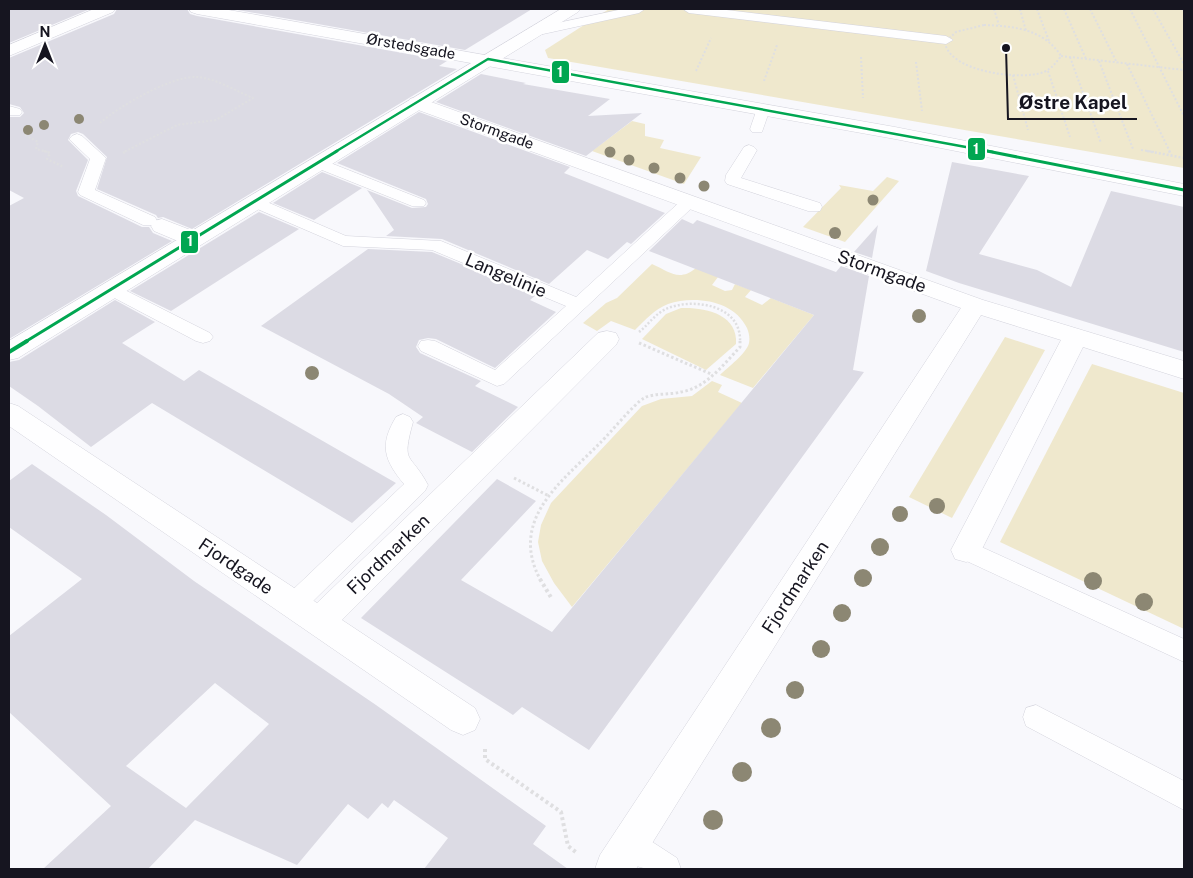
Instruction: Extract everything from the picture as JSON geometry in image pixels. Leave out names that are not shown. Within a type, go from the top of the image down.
[{"type":"street","points":[[9,51],[108,9]]},
{"type":"street","name":"Ørstedsgade","points":[[197,9],[488,59],[895,133],[1184,190]]},
{"type":"street","points":[[9,352],[572,9]]},
{"type":"street","name":"Stormgade","points":[[417,102],[975,305],[1184,370]]},
{"type":"street","points":[[156,223],[192,239]]},
{"type":"street","name":"Fjordmarken","points":[[622,857],[975,305]]},
{"type":"street","points":[[966,550],[1076,336]]},
{"type":"street","name":"Fjordmarken","points":[[306,613],[615,338]]},
{"type":"street","name":"Fjordgade","points":[[9,413],[463,719]]},
{"type":"lane","points":[[534,32],[639,9]]},
{"type":"lane","points":[[689,9],[946,40]]},
{"type":"lane","points":[[757,129],[763,109]]},
{"type":"lane","points":[[79,141],[98,158],[86,192],[156,223]]},
{"type":"lane","points":[[749,150],[734,175],[734,181],[814,207]]},
{"type":"lane","points":[[318,163],[418,202]]},
{"type":"lane","points":[[428,346],[497,379],[690,201]]},
{"type":"lane","name":"Langelinie","points":[[254,202],[343,241],[435,245],[579,305]]},
{"type":"lane","points":[[111,289],[203,336]]},
{"type":"lane","points":[[306,613],[417,485],[397,461],[395,451],[403,422]]},
{"type":"lane","points":[[966,550],[1184,651]]},
{"type":"lane","points":[[1036,717],[1184,796]]},
{"type":"lane","points":[[622,857],[666,869]]},
{"type":"path","points":[[994,9],[1000,25]]},
{"type":"path","points":[[1020,9],[1026,31]]},
{"type":"path","points":[[1038,9],[1050,41]]},
{"type":"path","points":[[1064,9],[1086,59]]},
{"type":"path","points":[[1090,9],[1117,63]]},
{"type":"path","points":[[1130,9],[1184,116]]},
{"type":"path","points":[[1153,9],[1184,64]]},
{"type":"path","points":[[1000,25],[1026,31],[1050,41],[1058,49],[1061,56],[1058,65],[1048,71],[1013,75],[977,69],[952,55],[946,48],[946,40],[950,34],[970,26],[1000,25]]},
{"type":"path","points":[[1061,56],[1184,70]]},
{"type":"path","points":[[1070,57],[1101,143]]},
{"type":"path","points":[[1099,61],[1133,149]]},
{"type":"path","points":[[1127,64],[1171,155]]},
{"type":"path","points":[[1048,71],[1070,137]]},
{"type":"path","points":[[1013,75],[1028,130]]},
{"type":"path","points":[[12,111],[19,115],[15,129],[38,142],[36,149],[50,153],[47,159],[93,173],[177,125],[216,120],[253,98],[198,77],[180,78],[119,108],[79,141]]},
{"type":"path","points":[[552,599],[532,565],[529,544],[531,523],[542,503],[644,398],[661,394],[678,394],[696,388],[740,347],[742,337],[736,321],[726,311],[700,304],[687,304],[666,309],[637,334],[615,338]]},
{"type":"path","points":[[615,338],[711,374]]},
{"type":"path","points":[[463,719],[485,735],[485,759],[561,812],[568,846],[584,858]]},
{"type":"shaded area","points":[[609,9],[1184,9],[1184,168],[548,58],[545,50]]},
{"type":"shaded area","points":[[632,121],[645,124],[645,136],[664,140],[660,148],[701,157],[684,184],[592,151]]},
{"type":"shaded area","points":[[887,177],[899,181],[845,242],[803,227],[841,188],[839,185],[873,191]]},
{"type":"shaded area","points":[[652,264],[679,275],[696,268],[718,277],[712,285],[725,291],[732,290],[735,284],[751,290],[745,297],[762,305],[771,298],[814,315],[753,388],[720,375],[745,351],[749,343],[747,328],[741,319],[733,311],[723,306],[701,300],[678,301],[663,306],[654,312],[635,330],[611,321],[597,331],[583,323],[606,303],[617,298]]},
{"type":"shaded area","points":[[681,308],[700,309],[718,314],[732,326],[736,344],[706,370],[642,339],[666,314]]},
{"type":"shaded area","points":[[1005,337],[1045,350],[952,518],[909,497]]},
{"type":"shaded area","points":[[1092,364],[1184,393],[1184,629],[1000,542]]},
{"type":"shaded area","points":[[712,381],[722,385],[718,392],[742,403],[572,607],[554,583],[542,561],[538,542],[541,525],[551,503],[642,406],[661,399],[692,396]]},
{"type":"building","points":[[9,9],[90,9],[9,43]]},
{"type":"building","points":[[117,9],[187,9],[190,14],[197,16],[447,61],[439,66],[457,69],[192,229],[163,217],[158,218],[156,215],[97,189],[107,157],[83,134],[78,132],[71,134],[68,140],[88,160],[76,191],[78,196],[142,227],[149,227],[153,233],[172,241],[9,339],[9,206],[24,198],[9,190],[9,117],[20,117],[24,113],[20,107],[9,104],[9,58],[114,14]]},
{"type":"building","points":[[232,9],[532,9],[465,50]]},
{"type":"building","points":[[481,74],[526,83],[523,84],[610,99],[588,116],[642,113],[586,156],[436,102]]},
{"type":"building","points":[[419,112],[570,167],[564,173],[665,213],[631,244],[627,242],[608,259],[587,250],[549,284],[442,239],[386,236],[394,230],[367,190],[412,208],[426,207],[428,204],[426,199],[337,163]]},
{"type":"building","points":[[952,162],[1029,176],[979,254],[1037,270],[1071,287],[1111,191],[1184,207],[1184,352],[959,283],[926,271]]},
{"type":"building","points":[[322,172],[362,188],[314,220],[273,203]]},
{"type":"building","points":[[259,212],[299,229],[171,311],[130,291]]},
{"type":"building","points":[[682,219],[693,224],[697,220],[836,272],[841,266],[869,276],[853,370],[864,372],[589,750],[522,707],[513,715],[361,618],[497,479],[536,501],[461,580],[552,632],[814,315],[649,251]]},
{"type":"building","points":[[878,225],[872,258],[854,252]]},
{"type":"building","points":[[368,249],[432,252],[536,295],[530,300],[556,312],[495,368],[436,339],[419,340],[416,347],[420,353],[481,381],[475,386],[518,407],[472,452],[416,423],[423,417],[389,394],[261,326]]},
{"type":"building","points":[[115,300],[155,322],[122,343],[184,381],[199,370],[396,483],[352,523],[152,403],[91,447],[9,386],[9,362],[19,360]]},
{"type":"building","points":[[32,464],[106,515],[194,581],[376,705],[546,826],[533,844],[568,869],[424,869],[448,838],[394,800],[388,808],[382,803],[368,819],[348,804],[297,865],[195,820],[148,869],[43,869],[111,806],[9,712],[9,636],[82,579],[9,527],[9,481]],"holes":[[[215,683],[269,724],[186,808],[126,766]]]},
{"type":"transit line","name":"1","points":[[9,352],[488,59],[895,133],[1184,190]]},
{"type":"place","name":"Østre Kapel","points":[[1006,48]]}]
